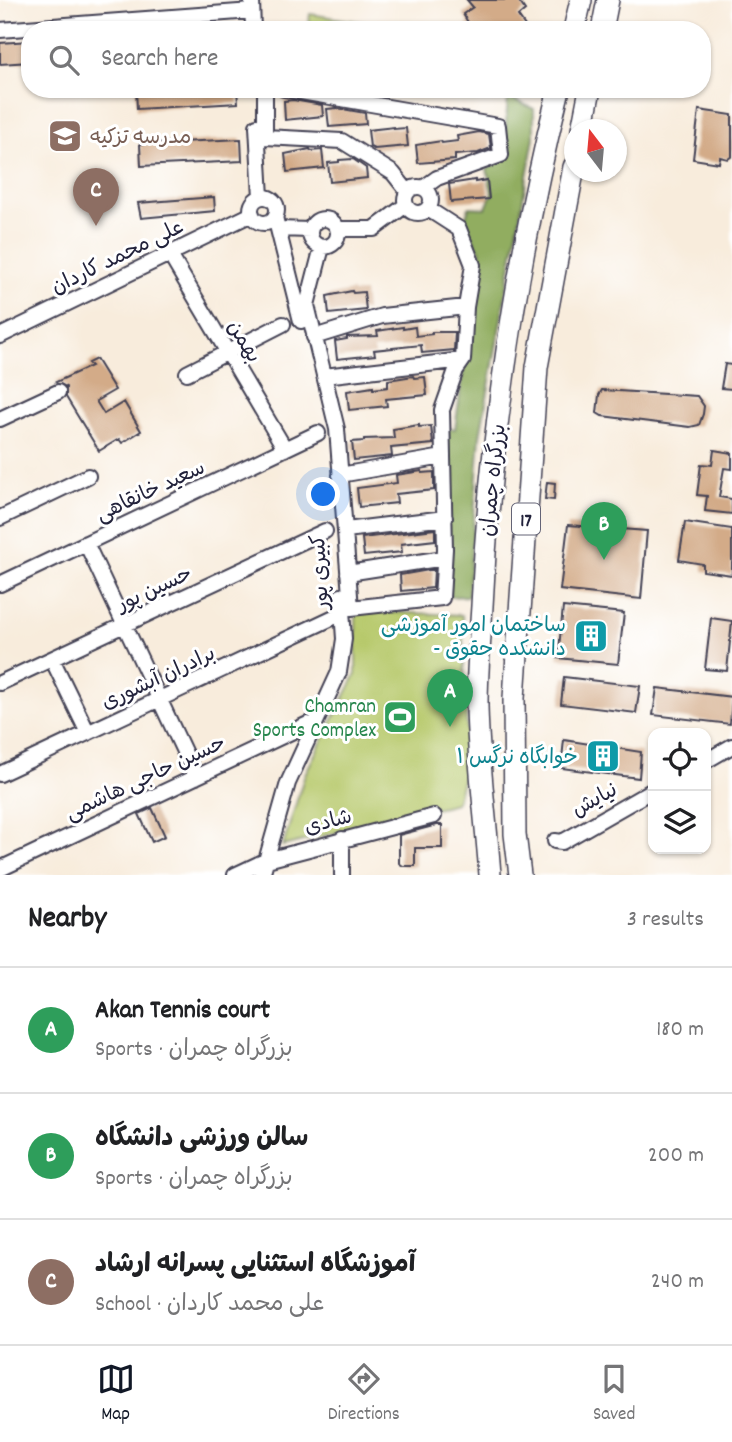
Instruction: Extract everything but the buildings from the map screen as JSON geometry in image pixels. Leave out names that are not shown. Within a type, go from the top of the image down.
[{"type":"highway","points":[[604,21],[608,0]]},
{"type":"highway","points":[[576,21],[580,2]]},
{"type":"highway","name":"بزرگراه چمران","points":[[490,875],[477,706],[485,530],[503,375],[519,278],[557,98]]},
{"type":"highway","points":[[584,119],[588,98]]},
{"type":"highway","name":"بزرگراه چمران","points":[[520,875],[515,834],[514,698],[537,367],[572,182]]},
{"type":"street","points":[[91,21],[252,5]]},
{"type":"street","points":[[0,30],[21,28]]},
{"type":"street","points":[[256,98],[261,197]]},
{"type":"street","points":[[265,98],[265,137],[342,141],[393,173],[416,213],[428,209]]},
{"type":"street","points":[[336,98],[498,126],[501,155],[437,178],[423,188],[415,188],[407,199],[374,229],[338,229]]},
{"type":"street","points":[[423,188],[431,197],[428,209]]},
{"type":"street","points":[[277,223],[276,204],[269,198],[261,197],[254,202],[252,214],[261,222],[310,230]]},
{"type":"street","points":[[322,247],[307,305],[337,429],[351,607],[442,598],[445,518],[442,410],[456,370],[463,360],[466,307],[473,265],[459,229],[428,209]]},
{"type":"street","name":"علی محمد کاردان","points":[[0,336],[252,214]]},
{"type":"street","points":[[323,218],[332,221],[338,229],[335,242],[322,247],[312,239],[310,230],[315,222],[323,218]]},
{"type":"street","name":"کبیری پور","points":[[262,875],[288,783],[340,672],[344,639],[328,428],[277,223]]},
{"type":"street","name":"بهمن","points":[[170,254],[285,449]]},
{"type":"street","points":[[314,337],[382,316],[466,307]]},
{"type":"street","points":[[187,373],[283,324]]},
{"type":"street","points":[[324,376],[463,360]]},
{"type":"street","points":[[0,419],[58,392]]},
{"type":"street","name":"سعید خانقاهی","points":[[0,584],[318,433]]},
{"type":"street","points":[[340,475],[443,457]]},
{"type":"street","points":[[0,518],[88,476]]},
{"type":"street","points":[[346,530],[445,518]]},
{"type":"street","name":"حسین پور","points":[[0,683],[325,531]]},
{"type":"street","points":[[86,543],[196,777]]},
{"type":"street","points":[[348,573],[444,558]]},
{"type":"street","name":"برادران آبشوری","points":[[0,774],[334,617]]},
{"type":"street","points":[[52,659],[88,733]]},
{"type":"street","name":"حسین حاجی هاشمی","points":[[0,869],[308,724]]},
{"type":"street","points":[[711,758],[732,746]]},
{"type":"street","name":"نیایش","points":[[555,841],[562,842],[651,791]]},
{"type":"street","name":"شادی","points":[[235,875],[267,860],[434,816]]},
{"type":"street","points":[[342,839],[342,875]]},
{"type":"green space","points":[[310,14],[355,21],[309,21]]},
{"type":"green space","points":[[508,98],[510,98],[534,109],[534,138],[480,436],[468,596],[448,597],[447,429],[455,429],[480,251],[464,222],[469,207],[486,208],[492,193],[487,169],[503,160]]},
{"type":"green space","name":"Chamran Sports Complex","points":[[356,611],[462,615],[468,759],[456,803],[283,846],[305,774],[356,674]]},
{"type":"place","name":"مدرسه تزکیه","points":[[65,136]]},
{"type":"place","name":"آموزشگاه استثنایی پسرانه ارشاد","points":[[96,226]]},
{"type":"place","name":"سالن ورزشی دانشگاه","points":[[604,560]]},
{"type":"place","name":"ساختمان امور آموزشی - دانشکده حقوق","points":[[591,636]]},
{"type":"place","name":"Chamran Sports Complex","points":[[400,717]]},
{"type":"place","name":"Akan Tennis court","points":[[450,727]]},
{"type":"place","name":"خوابگاه نرگس ۱","points":[[603,756]]}]
